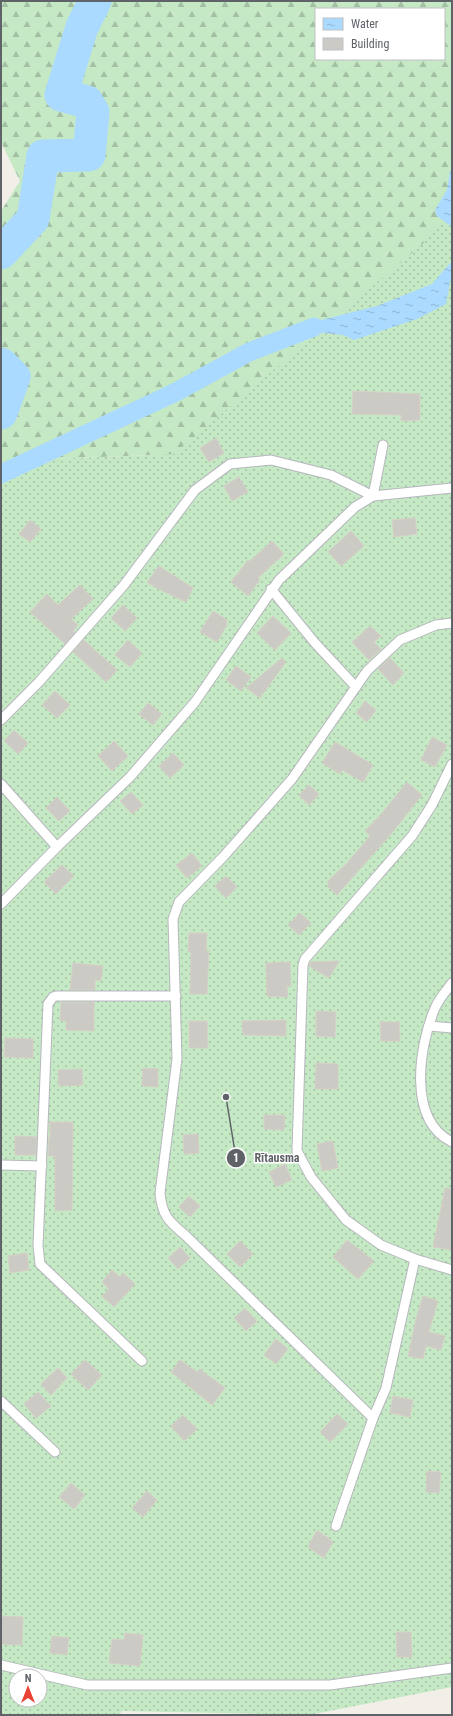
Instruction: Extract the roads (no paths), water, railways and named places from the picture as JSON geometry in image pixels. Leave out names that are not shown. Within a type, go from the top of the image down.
[{"type":"lane","points":[[373,496],[383,445]]},
{"type":"lane","points":[[1,720],[39,682],[124,585],[195,490],[230,464],[271,460],[331,475],[373,496]]},
{"type":"lane","points":[[1,904],[57,846],[130,777],[195,702],[271,589],[355,507],[373,496],[452,488]]},
{"type":"lane","points":[[271,589],[315,643],[356,687]]},
{"type":"lane","points":[[373,1418],[185,1235],[169,1222],[162,1208],[160,1193],[177,1059],[173,919],[179,902],[223,857],[292,779],[367,671],[400,640],[436,625],[452,623]]},
{"type":"lane","points":[[452,764],[432,805],[412,836],[307,956],[303,965],[297,1151],[311,1177],[346,1220],[381,1245],[415,1259],[452,1270]]},
{"type":"lane","points":[[1,784],[57,846]]},
{"type":"lane","points":[[452,983],[436,1007],[429,1026],[424,1044],[421,1090],[423,1106],[429,1121],[446,1139],[452,1142]]},
{"type":"lane","points":[[142,1360],[40,1264],[38,1246],[48,1004],[53,997],[176,996]]},
{"type":"lane","points":[[429,1026],[452,1028]]},
{"type":"lane","points":[[1,1165],[42,1166]]},
{"type":"lane","points":[[336,1526],[373,1418],[386,1388],[415,1259]]},
{"type":"lane","points":[[1,1401],[55,1452]]},
{"type":"lane","points":[[1,1665],[87,1685],[330,1685],[452,1668]]},
{"type":"water","points":[[452,169],[452,227],[437,216],[435,210],[447,190],[450,171]]},
{"type":"water","points":[[452,261],[452,279],[450,282],[446,304],[417,319],[354,340],[343,335],[315,332],[313,322],[377,306],[432,284]]},
{"type":"waterway","points":[[1,253],[33,219],[43,156],[89,155],[93,112],[87,102],[61,95],[82,27],[95,1]]},
{"type":"waterway","points":[[1,474],[176,392],[249,352],[314,327]]},
{"type":"waterway","points":[[1,364],[14,377],[1,413]]},
{"type":"place","name":"Rītausma","points":[[226,1097]]}]
